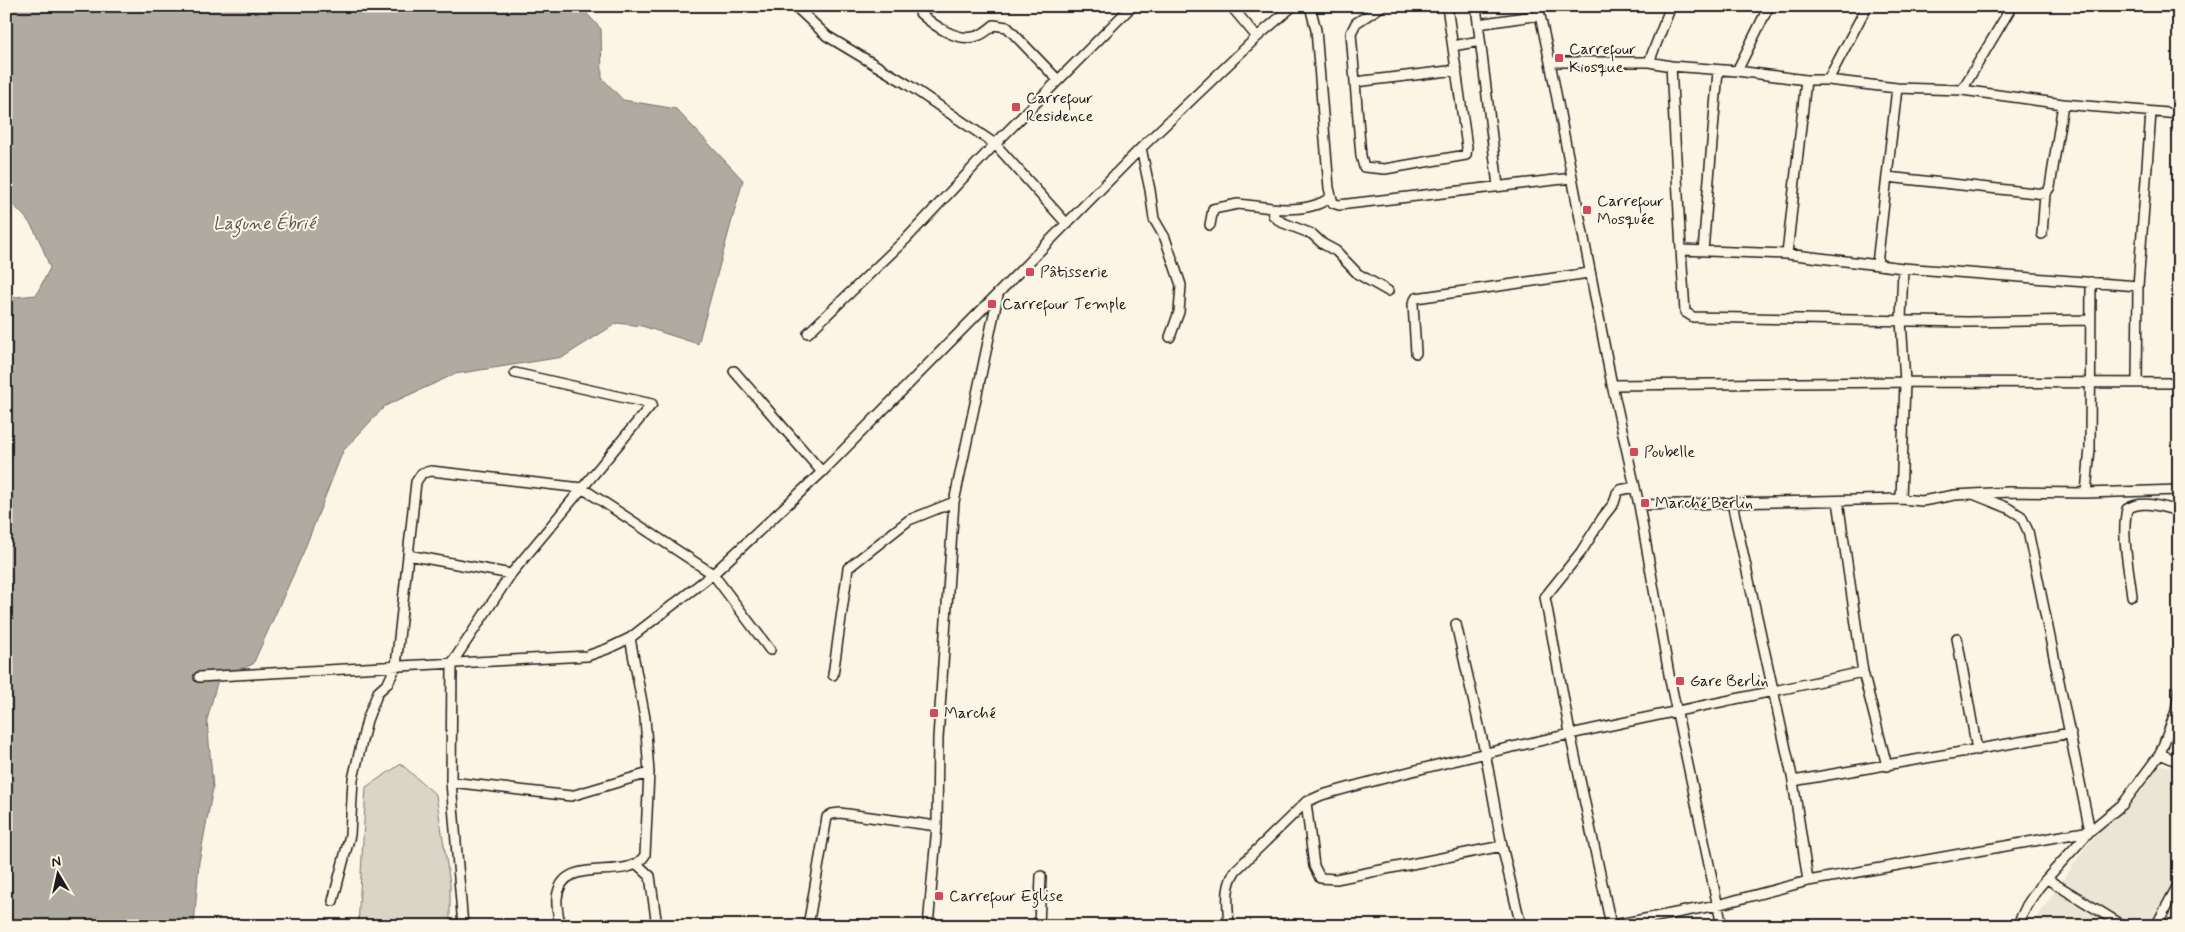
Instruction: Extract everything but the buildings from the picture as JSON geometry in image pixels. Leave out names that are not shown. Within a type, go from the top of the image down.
[{"type":"street","points":[[794,6],[827,36],[907,84],[995,144],[1067,224]]},
{"type":"street","points":[[808,332],[907,238],[995,144],[1132,6]]},
{"type":"street","points":[[1231,6],[1257,37]]},
{"type":"street","points":[[199,677],[587,656],[630,638],[713,574],[822,472],[1141,148],[1257,37],[1293,6]]},
{"type":"street","points":[[1310,6],[1316,30],[1333,204],[1572,178]]},
{"type":"street","points":[[1382,6],[1356,24],[1351,33],[1361,156],[1364,167],[1385,169],[1466,155],[1467,147],[1447,6]]},
{"type":"street","points":[[1476,6],[1498,186]]},
{"type":"street","points":[[1649,62],[1671,6]]},
{"type":"street","points":[[1737,71],[1769,6]]},
{"type":"street","points":[[1828,80],[1867,6]]},
{"type":"street","points":[[1962,90],[2012,6]]},
{"type":"street","points":[[1478,24],[1539,11],[1589,273],[1639,505],[1676,710],[1722,926]]},
{"type":"street","points":[[920,12],[945,32],[968,38],[977,37],[994,25],[1007,27],[1058,80]]},
{"type":"street","points":[[1454,46],[1480,41]]},
{"type":"street","points":[[1550,62],[1649,62],[1806,80],[1828,80],[1897,88],[1962,90],[2063,104],[2179,114]]},
{"type":"street","points":[[1671,66],[1685,312],[1692,317],[2090,320]]},
{"type":"street","points":[[1355,82],[1457,70]]},
{"type":"street","points":[[1703,251],[1718,71]]},
{"type":"street","points":[[1787,254],[1806,80]]},
{"type":"street","points":[[1877,264],[1897,88]]},
{"type":"street","points":[[2042,234],[2045,194],[2050,187],[2063,104]]},
{"type":"street","points":[[2137,383],[2138,286],[2151,113]]},
{"type":"street","points":[[1141,148],[1154,219],[1165,238],[1181,285],[1179,312],[1170,337]]},
{"type":"street","points":[[1887,177],[2045,194]]},
{"type":"street","points":[[1210,225],[1213,209],[1238,204],[1272,208],[1300,208],[1323,203],[1331,198]]},
{"type":"street","points":[[1272,208],[1273,215],[1281,222],[1312,234],[1322,244],[1336,251],[1358,274],[1388,291]]},
{"type":"street","points":[[1681,250],[1787,254],[1903,268],[2025,279],[2138,286]]},
{"type":"street","points":[[1901,499],[1905,382],[1901,320],[1903,268]]},
{"type":"street","points":[[1416,353],[1413,304],[1416,298],[1589,273]]},
{"type":"street","points":[[2086,493],[2090,448],[2091,282]]},
{"type":"street","points":[[928,926],[936,826],[938,738],[954,502],[998,294]]},
{"type":"street","points":[[734,371],[822,472]]},
{"type":"street","points":[[463,926],[451,782],[452,663],[511,574],[652,404],[515,373]]},
{"type":"street","points":[[1612,385],[1905,382],[2179,383]]},
{"type":"street","points":[[333,901],[350,835],[353,779],[367,720],[378,692],[388,683],[396,666],[416,482],[422,473],[431,471],[582,488],[713,574],[770,650]]},
{"type":"street","points":[[1635,487],[1616,493],[1614,503],[1581,552],[1545,597],[1570,733],[1610,925],[1717,906],[1808,881],[2090,831]]},
{"type":"street","points":[[1639,505],[1901,499],[1922,501],[1973,494],[2009,492],[2086,493],[2179,490]]},
{"type":"street","points":[[1973,494],[2008,508],[2021,516],[2028,531],[2090,831]]},
{"type":"street","points":[[1838,501],[1863,672],[1887,766]]},
{"type":"street","points":[[833,675],[848,568],[909,520],[954,502]]},
{"type":"street","points":[[1732,503],[1793,781],[1808,881]]},
{"type":"street","points":[[2132,596],[2125,526],[2127,509],[2133,505],[2142,504],[2179,511]]},
{"type":"street","points":[[408,555],[511,574]]},
{"type":"street","points":[[1456,624],[1485,752],[1502,846],[1521,926]]},
{"type":"street","points":[[560,926],[557,898],[563,882],[573,875],[585,871],[629,867],[637,864],[645,856],[649,773],[645,718],[630,638]]},
{"type":"street","points":[[1957,638],[1977,750]]},
{"type":"street","points":[[1230,926],[1227,892],[1230,879],[1236,870],[1306,802],[1322,795],[1407,771],[1485,752],[1676,710],[1863,672]]},
{"type":"street","points":[[2017,926],[2027,905],[2046,879],[2090,831],[2123,804],[2160,754],[2177,712],[2179,690]]},
{"type":"street","points":[[1793,781],[2071,733]]},
{"type":"street","points":[[2160,754],[2179,762]]},
{"type":"street","points":[[451,782],[571,796],[649,773]]},
{"type":"street","points":[[1306,802],[1314,866],[1320,878],[1336,879],[1502,846]]},
{"type":"street","points":[[808,926],[827,818],[832,814],[840,813],[936,826]]},
{"type":"street","points":[[637,864],[650,876],[657,926]]},
{"type":"street","points":[[1039,926],[1041,876]]},
{"type":"street","points":[[2046,879],[2124,926]]},
{"type":"street","points":[[2156,926],[2179,883]]},
{"type":"shaded area","points":[[401,764],[436,795],[450,884],[450,926],[358,926],[366,787]]},
{"type":"shaded area","points":[[2158,764],[2179,768],[2179,926],[2031,926],[2084,849]]},
{"type":"water","name":"Lagune Ébrié","points":[[6,6],[580,6],[601,29],[602,78],[623,100],[676,109],[743,180],[698,344],[642,326],[617,323],[563,357],[455,374],[385,406],[343,451],[303,553],[253,664],[218,679],[207,720],[213,788],[199,862],[194,926],[6,926],[6,298],[36,295],[50,268],[38,238],[29,222],[23,214],[6,200]]},
{"type":"place","name":"Carrefour Kiosque","points":[[1559,58]]},
{"type":"place","name":"Carrefour Residence","points":[[1016,107]]},
{"type":"place","name":"Carrefour Mosquée","points":[[1587,210]]},
{"type":"place","name":"Pâtisserie","points":[[1030,272]]},
{"type":"place","name":"Carrefour Temple","points":[[992,304]]},
{"type":"place","name":"Poubelle","points":[[1634,452]]},
{"type":"place","name":"Marché Berlin","points":[[1645,503]]},
{"type":"place","name":"Gare Berlin","points":[[1680,681]]},
{"type":"place","name":"Marché","points":[[934,713]]},
{"type":"place","name":"Carrefour Eglise","points":[[939,896]]}]
